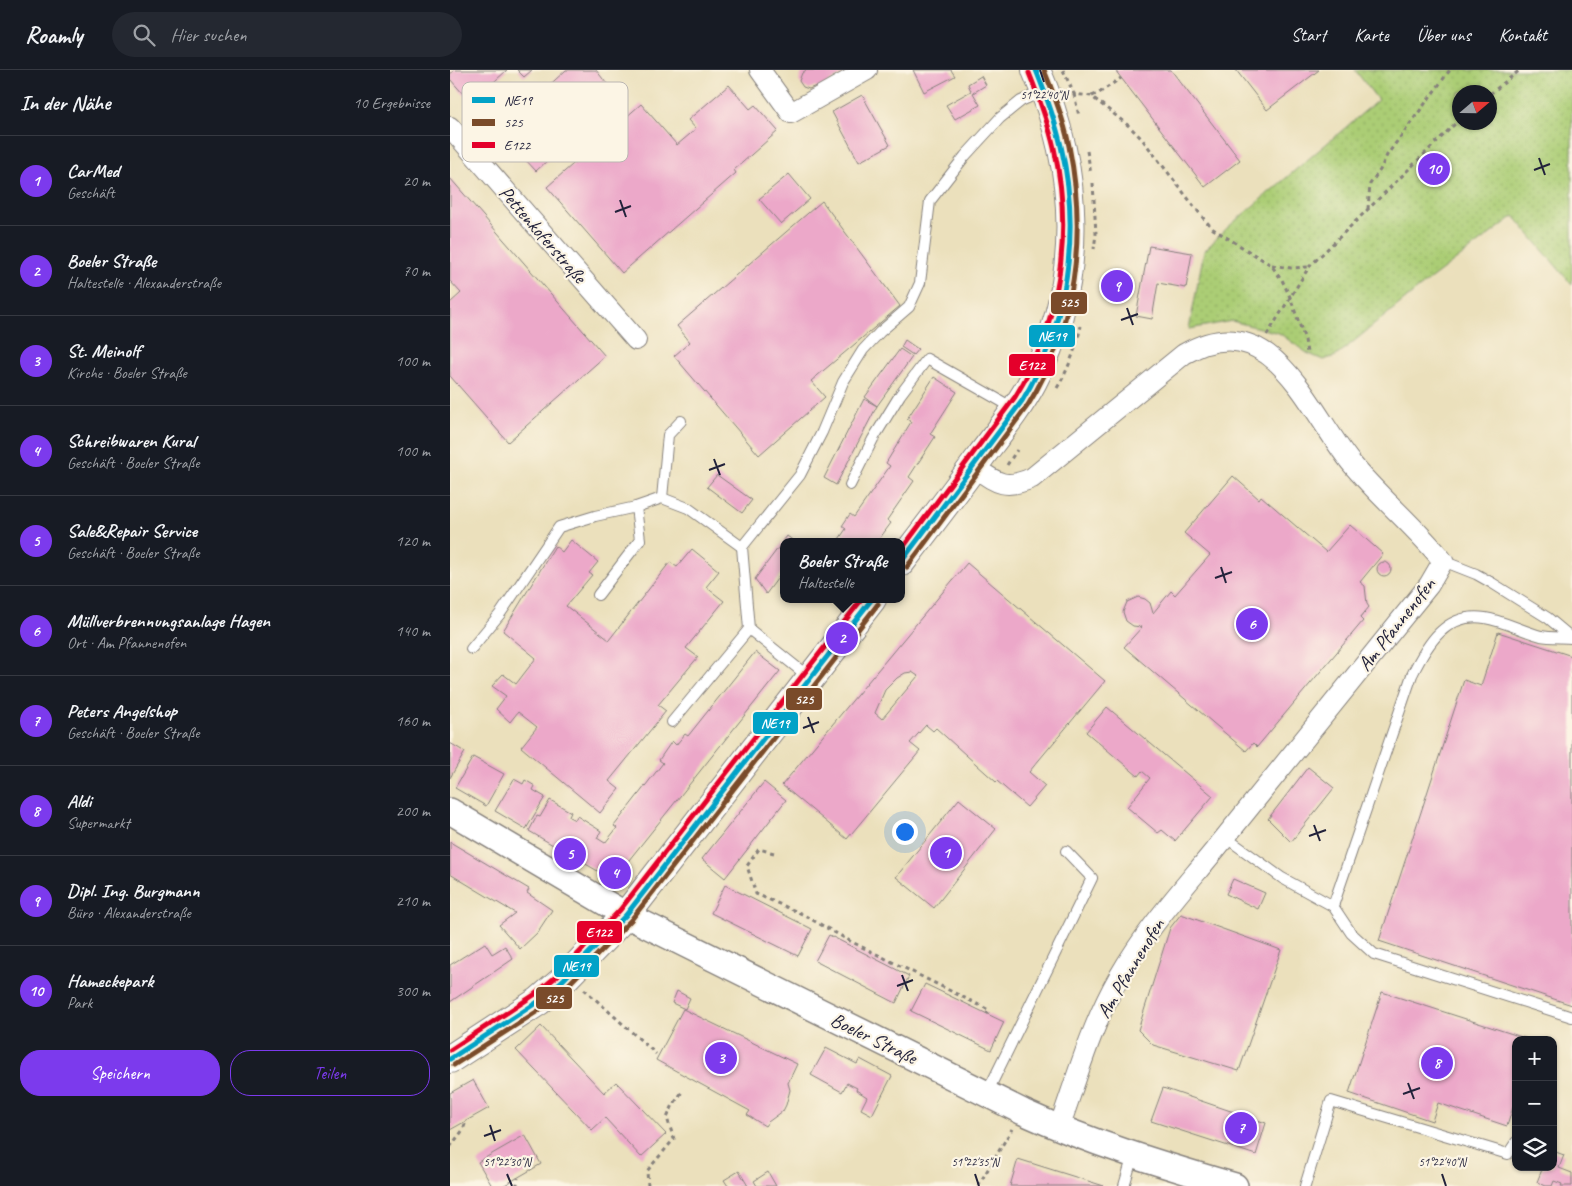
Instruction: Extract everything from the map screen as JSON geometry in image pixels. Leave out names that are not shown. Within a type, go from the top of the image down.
[{"type":"main road","points":[[905,557],[974,467],[1033,382],[1059,312],[1067,273],[1071,233],[1069,192],[1062,146],[1040,80]]},
{"type":"main road","points":[[450,1060],[539,1001],[569,975],[626,916],[869,603]]},
{"type":"street","points":[[760,70],[791,113],[867,70]]},
{"type":"street","name":"Pettenkoferstraße","points":[[450,126],[462,140]]},
{"type":"street","name":"Pettenkoferstraße","points":[[481,162],[636,340]]},
{"type":"street","name":"Am Pfannenofen","points":[[974,467],[995,482],[1015,485],[1032,478],[1184,354],[1206,343],[1229,340],[1262,349],[1282,366],[1301,387],[1353,465],[1424,538],[1443,561],[1429,585],[1138,944],[1100,1015],[1059,1128]]},
{"type":"street","name":"Boeler Straße","points":[[450,811],[626,916],[1023,1112],[1059,1128],[1235,1186]]},
{"type":"lane","points":[[672,722],[749,629],[742,547],[800,475],[822,432],[843,382],[863,350],[909,307],[920,283],[930,201],[965,156],[1000,118],[1021,101],[1040,80]]},
{"type":"lane","points":[[850,485],[874,439],[900,396],[927,359],[1016,409]]},
{"type":"lane","points":[[662,498],[668,434],[681,421]]},
{"type":"lane","points":[[470,649],[500,614],[558,527],[636,507],[662,498],[688,508],[742,547]]},
{"type":"lane","points":[[598,595],[640,540],[636,507]]},
{"type":"lane","points":[[1443,561],[1484,578],[1548,618],[1572,638]]},
{"type":"lane","points":[[1333,906],[1412,675],[1423,653],[1434,638],[1444,627],[1457,621],[1471,618],[1486,618],[1542,636],[1572,638]]},
{"type":"lane","points":[[749,629],[811,678]]},
{"type":"lane","points":[[1225,838],[1282,878],[1333,906],[1351,933],[1374,954],[1572,1016]]},
{"type":"lane","points":[[987,1094],[1092,878],[1066,851]]},
{"type":"lane","points":[[1305,1186],[1331,1101],[1508,1154],[1512,1148]]},
{"type":"lane","points":[[1124,1186],[1134,1154]]},
{"type":"path","points":[[1063,70],[1074,94],[1091,96],[1100,94],[1121,78]]},
{"type":"path","points":[[1368,210],[1370,184],[1380,170],[1387,154],[1450,70]]},
{"type":"path","points":[[1497,88],[1520,70]]},
{"type":"path","points":[[1091,96],[1136,132],[1213,229],[1271,265],[1282,280],[1290,297],[1305,340],[1307,352]]},
{"type":"path","points":[[1262,349],[1268,331],[1309,267],[1452,128]]},
{"type":"path","points":[[1271,265],[1291,268],[1309,267]]},
{"type":"path","points":[[774,853],[759,849],[747,866],[756,894],[800,912],[850,941],[989,1010],[987,1014]]},
{"type":"path","points":[[569,975],[656,1054]]},
{"type":"path","points":[[648,1186],[647,1171],[674,1139],[668,1118],[673,1105],[682,1092]]},
{"type":"path","points":[[978,1186],[1023,1112]]},
{"type":"path","points":[[450,1147],[466,1121]]},
{"type":"path","points":[[515,1186],[518,1178]]},
{"type":"green space","points":[[1355,70],[1572,70],[1572,285],[1514,216],[1419,288],[1336,356],[1323,360],[1307,353],[1279,333],[1232,321],[1189,329],[1204,251],[1227,228],[1378,100]]},
{"type":"building","points":[[455,70],[507,70],[494,82],[462,82],[462,93],[450,79],[450,74]]},
{"type":"building","points":[[517,70],[532,70],[524,77]]},
{"type":"building","points":[[566,70],[596,70],[605,82],[553,82]]},
{"type":"building","points":[[806,70],[850,70],[817,89],[816,86],[809,89],[803,87],[799,81],[802,73]]},
{"type":"building","points":[[913,70],[951,70],[955,76],[924,92]]},
{"type":"building","points":[[1115,70],[1171,70],[1240,160],[1205,187]]},
{"type":"building","points":[[1236,70],[1319,70],[1267,110]]},
{"type":"building","points":[[981,76],[986,85],[973,93],[980,105],[955,119],[946,105],[971,91],[968,84]]},
{"type":"building","points":[[729,85],[750,109],[755,105],[778,131],[734,170],[736,173],[622,273],[547,187],[575,162],[628,162],[628,115],[641,104],[677,145],[696,129],[688,120]]},
{"type":"building","points":[[862,95],[890,145],[859,162],[832,112]]},
{"type":"building","points":[[528,162],[546,162],[536,171]]},
{"type":"building","points":[[789,174],[810,199],[781,224],[759,199]]},
{"type":"building","points":[[450,178],[605,356],[508,442],[450,376],[450,303],[461,293],[450,281]]},
{"type":"building","points":[[822,201],[900,306],[811,381],[825,397],[759,455],[674,356],[690,342],[677,326]]},
{"type":"building","points":[[1149,246],[1192,253],[1186,288],[1158,283],[1152,319],[1136,316]]},
{"type":"building","points":[[905,340],[918,349],[913,355],[901,347]]},
{"type":"building","points":[[900,349],[912,357],[877,406],[865,397]]},
{"type":"building","points":[[934,377],[957,392],[930,434],[935,437],[909,477],[914,481],[887,520],[891,523],[880,538],[840,538],[846,529],[842,526],[850,514],[854,517],[890,466],[886,463],[911,422],[907,419]]},
{"type":"building","points":[[864,399],[877,406],[836,485],[824,478]]},
{"type":"building","points":[[717,475],[752,500],[742,513],[707,487]]},
{"type":"building","points":[[1233,476],[1259,499],[1261,496],[1326,552],[1350,525],[1383,554],[1360,582],[1365,586],[1369,607],[1360,618],[1363,621],[1257,747],[1253,743],[1246,751],[1124,647],[1142,627],[1133,626],[1126,621],[1123,612],[1127,602],[1138,597],[1145,599],[1150,603],[1153,613],[1171,591],[1175,595],[1210,555],[1184,533]]},
{"type":"building","points":[[571,540],[598,562],[589,573],[592,575],[566,606],[609,640],[670,562],[677,567],[692,549],[719,571],[706,587],[724,601],[686,648],[698,657],[658,705],[666,711],[609,781],[619,789],[600,813],[521,747],[537,727],[518,712],[510,722],[496,709],[506,696],[492,686],[503,674],[516,684],[536,658],[503,631],[555,546],[562,552]]},
{"type":"building","points":[[780,545],[780,575],[766,594],[755,579]]},
{"type":"building","points":[[1381,562],[1387,562],[1391,569],[1387,576],[1381,576],[1377,572],[1377,566]]},
{"type":"building","points":[[967,563],[1105,681],[1029,772],[1045,786],[1027,807],[936,728],[933,731],[926,725],[910,743],[920,751],[847,839],[782,785]],"holes":[[[912,672],[918,676],[882,719],[875,713],[885,690],[897,678],[905,673]]]},
{"type":"building","points":[[1498,632],[1572,656],[1572,1005],[1379,941],[1464,680],[1481,686]]},
{"type":"building","points":[[755,652],[780,671],[617,875],[608,877],[529,831],[537,816],[540,817],[550,800],[571,812],[569,817],[575,820],[577,816],[601,831],[597,838],[605,843],[617,828],[614,826],[663,763],[659,760],[672,741],[676,745],[685,734],[688,736]]},
{"type":"building","points":[[1107,707],[1213,796],[1175,841],[1162,830],[1158,833],[1127,807],[1150,778],[1142,771],[1138,776],[1086,732]]},
{"type":"building","points":[[450,743],[465,752],[450,778]]},
{"type":"building","points":[[473,757],[504,774],[486,806],[455,788]]},
{"type":"building","points":[[1308,767],[1334,788],[1291,842],[1268,819]]},
{"type":"building","points":[[514,779],[523,784],[525,780],[535,786],[533,790],[545,797],[526,829],[495,811]]},
{"type":"building","points":[[764,782],[786,800],[725,878],[702,859]]},
{"type":"building","points":[[959,799],[996,829],[934,908],[896,877]]},
{"type":"building","points":[[450,842],[529,889],[527,893],[552,910],[537,933],[520,949],[499,925],[515,913],[450,874]]},
{"type":"building","points":[[1233,879],[1265,893],[1258,909],[1226,894]]},
{"type":"building","points":[[725,885],[812,929],[798,956],[711,913]]},
{"type":"building","points":[[1181,914],[1281,950],[1239,1071],[1153,1045],[1138,1030],[1170,928]]},
{"type":"building","points":[[829,935],[909,976],[896,1003],[815,961]]},
{"type":"building","points":[[485,943],[492,954],[505,946],[513,959],[450,1002],[450,965]]},
{"type":"building","points":[[925,984],[1004,1022],[991,1050],[911,1011]]},
{"type":"building","points":[[677,991],[690,998],[685,1009],[672,1003]]},
{"type":"building","points":[[1382,992],[1519,1036],[1512,1036],[1512,1110],[1507,1126],[1438,1103],[1432,1121],[1349,1093]]},
{"type":"building","points":[[683,1009],[797,1064],[788,1083],[790,1090],[783,1111],[765,1126],[747,1115],[750,1111],[656,1060]]},
{"type":"building","points":[[541,1026],[604,1093],[616,1082],[666,1134],[641,1157],[605,1118],[592,1130],[516,1050]]},
{"type":"building","points":[[826,1048],[857,1064],[860,1059],[892,1076],[872,1115],[861,1109],[867,1097],[856,1090],[857,1088],[847,1083],[842,1092],[811,1075]]},
{"type":"building","points":[[473,1080],[489,1108],[450,1130],[450,1093]]},
{"type":"building","points":[[1163,1088],[1266,1123],[1256,1155],[1151,1121]]},
{"type":"building","points":[[525,1135],[541,1164],[503,1186],[492,1186],[478,1162]]},
{"type":"building","points":[[1557,1152],[1564,1155],[1559,1168],[1572,1173],[1572,1186],[1561,1186],[1562,1184],[1554,1181],[1552,1186],[1546,1186],[1537,1182],[1541,1171],[1557,1171]]},
{"type":"building","points":[[1018,1159],[1104,1186],[1010,1186]]},
{"type":"building","points":[[739,1171],[748,1186],[728,1186],[724,1180]]},
{"type":"building","points":[[768,1172],[776,1186],[757,1186],[754,1181]]},
{"type":"transit line","name":"NE19","points":[[905,557],[1022,401],[1038,372],[1060,310],[1070,244],[1070,211],[1067,179],[1056,127],[1036,70]]},
{"type":"transit line","name":"525","points":[[907,567],[1028,405],[1044,375],[1057,344],[1067,312],[1077,246],[1074,179],[1064,127],[1044,70]]},
{"type":"transit line","name":"E122","points":[[905,545],[1015,397],[1031,368],[1053,308],[1062,244],[1060,180],[1049,129],[1029,73]]},
{"type":"transit line","name":"E122","points":[[450,1050],[534,995],[557,976],[620,910],[859,603]]},
{"type":"transit line","name":"NE19","points":[[450,1059],[539,1001],[562,981],[626,915],[869,603]]},
{"type":"transit line","name":"525","points":[[454,1065],[544,1007],[631,920],[878,604]]},
{"type":"place","name":"Hameckepark","points":[[1434,169]]},
{"type":"place","name":"Dipl. Ing. Burgmann","points":[[1117,286]]},
{"type":"place","name":"Müllverbrennungsanlage Hagen","points":[[1252,624]]},
{"type":"place","name":"Boeler Straße","points":[[842,638]]},
{"type":"place","name":"CarMed","points":[[946,853]]},
{"type":"place","name":"Sale&Repair Service","points":[[570,854]]},
{"type":"place","name":"Schreibwaren Kural","points":[[615,873]]},
{"type":"place","name":"St. Meinolf","points":[[721,1058]]},
{"type":"place","name":"Aldi","points":[[1437,1063]]},
{"type":"place","name":"Peters Angelshop","points":[[1241,1128]]}]
